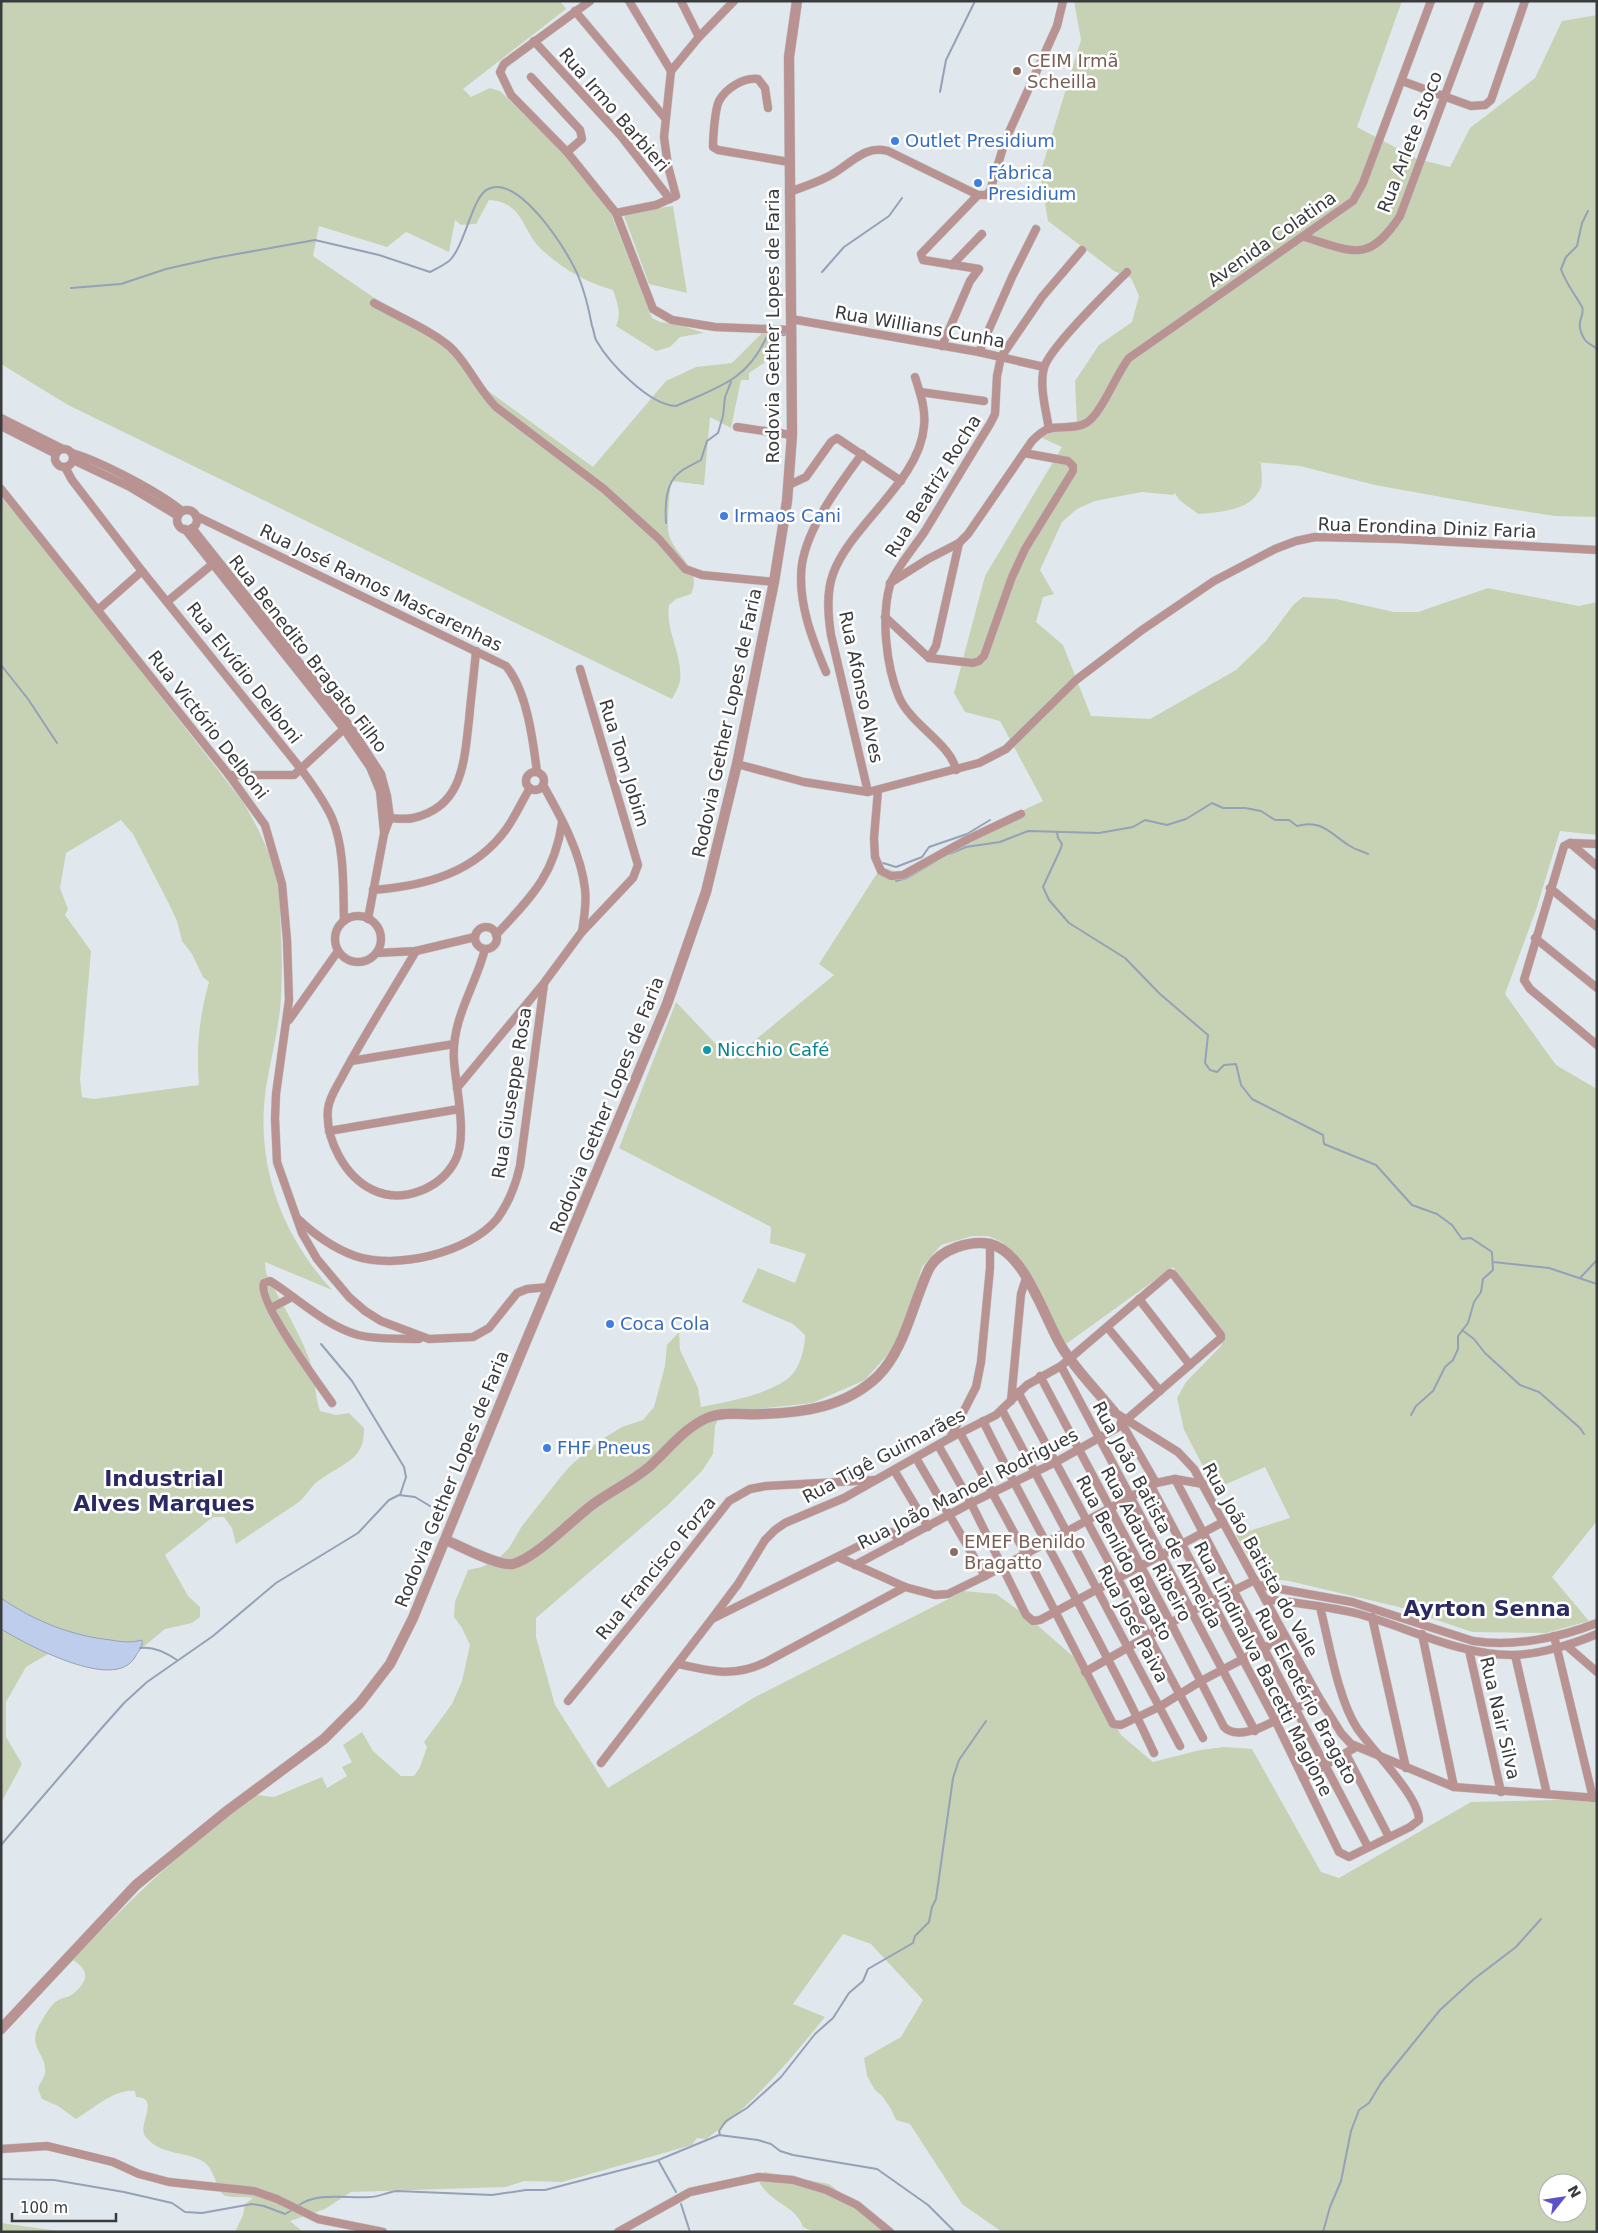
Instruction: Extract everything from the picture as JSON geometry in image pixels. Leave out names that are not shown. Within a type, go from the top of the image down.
[{"type":"street","points":[[590,1],[504,64],[500,72],[511,95],[567,152],[616,213],[649,303],[658,313],[672,320],[715,327],[791,330]]},
{"type":"street","points":[[629,1],[671,71]]},
{"type":"street","points":[[681,1],[699,37]]},
{"type":"street","points":[[616,213],[656,205],[676,196],[668,166],[664,137],[671,71],[699,37],[734,1]]},
{"type":"street","name":"Rodovia Gether Lopes de Faria","points":[[1,2029],[136,1884],[213,1822],[324,1739],[352,1712],[390,1664],[413,1618],[446,1540],[667,1004],[706,892],[737,764],[774,582],[789,485],[792,435],[789,57],[797,1]]},
{"type":"street","points":[[789,192],[831,175],[865,152],[873,149],[888,151],[978,195],[990,192],[1013,122],[1057,26],[1063,1]]},
{"type":"street","name":"Avenida Colatina","points":[[1049,429],[1079,427],[1088,422],[1097,412],[1119,370],[1129,358],[1304,237],[1348,205],[1358,194],[1402,82],[1431,1]]},
{"type":"street","name":"Rua Arlete Stoco","points":[[1304,237],[1358,251],[1369,249],[1389,233],[1400,216],[1443,96],[1480,1]]},
{"type":"street","points":[[1402,82],[1478,107],[1485,105],[1491,100],[1525,1]]},
{"type":"street","points":[[575,12],[665,118]]},
{"type":"street","name":"Rua Irmo Barbieri","points":[[534,41],[621,136],[670,199]]},
{"type":"street","points":[[532,77],[580,130],[582,139],[567,152]]},
{"type":"street","points":[[768,108],[765,88],[758,79],[744,80],[736,85],[719,101],[713,147],[718,150],[789,162]]},
{"type":"street","points":[[942,346],[970,281],[979,269],[923,260],[921,254],[978,195]]},
{"type":"street","points":[[979,352],[1012,277],[1036,229]]},
{"type":"street","points":[[952,265],[982,234]]},
{"type":"street","name":"Rua Beatriz Rocha","points":[[890,583],[995,414],[997,376],[1001,357],[1042,297],[1082,250]]},
{"type":"street","points":[[956,770],[952,757],[914,720],[899,697],[889,656],[885,617],[890,583],[928,559],[959,543],[976,523],[1032,440],[1049,429],[1043,386],[1044,367],[1082,318],[1127,272]]},
{"type":"street","points":[[374,303],[446,343],[460,358],[483,392],[496,406],[604,489],[658,538],[684,569],[695,574],[774,582]]},
{"type":"street","name":"Rua Willians Cunha","points":[[791,319],[979,352],[1044,367]]},
{"type":"street","name":"Rua Afonso Alves","points":[[868,792],[831,635],[828,608],[834,572],[841,559],[872,515],[901,481],[918,446],[924,426],[924,413],[916,377]]},
{"type":"street","points":[[920,392],[984,401]]},
{"type":"street","points":[[1,418],[63,449],[72,456],[180,514]]},
{"type":"street","points":[[1,426],[56,454]]},
{"type":"street","points":[[737,427],[792,435]]},
{"type":"street","points":[[789,485],[806,477],[834,439],[840,439],[901,481]]},
{"type":"street","points":[[56,454],[63,449]]},
{"type":"street","points":[[885,617],[929,658],[973,663],[984,656],[1012,577],[1022,556],[1073,470],[1073,466],[1068,461],[1024,453]]},
{"type":"street","points":[[56,454],[56,462],[65,467],[68,466],[72,456]]},
{"type":"street","points":[[826,672],[807,622],[802,567],[808,546],[828,502],[862,454]]},
{"type":"street","name":"Rua Elvídio Delboni","points":[[65,467],[72,480],[142,571],[168,601],[300,769],[322,800],[336,832],[342,879],[344,921]]},
{"type":"street","name":"Rua Victório Delboni","points":[[1,489],[99,609],[262,818],[275,854],[282,884],[287,940],[289,1000],[276,1094],[277,1162],[302,1233],[317,1259],[349,1297],[365,1312],[381,1321],[429,1339]]},
{"type":"street","points":[[190,510],[196,516],[195,524],[188,528],[178,523],[180,514],[190,510]]},
{"type":"street","name":"Rua José Ramos Mascarenhas","points":[[196,516],[506,666],[515,678],[523,701],[533,741],[538,772]]},
{"type":"street","name":"Rua Benedito Bragato Filho","points":[[188,528],[214,563],[347,727],[380,774],[387,796],[386,818],[368,919]]},
{"type":"street","name":"Rua Erondina Diniz Faria","points":[[737,764],[804,782],[868,792],[978,763],[1006,749],[1076,680],[1142,630],[1206,586],[1275,549],[1296,541],[1315,537],[1398,539],[1597,550]]},
{"type":"street","points":[[929,658],[936,646],[959,543]]},
{"type":"street","points":[[168,601],[214,563]]},
{"type":"street","points":[[99,609],[142,571]]},
{"type":"street","points":[[386,818],[412,818],[428,813],[444,802],[462,775],[476,651]]},
{"type":"street","name":"Rua Tom Jobim","points":[[580,670],[638,865],[633,878],[581,932]]},
{"type":"street","points":[[229,775],[291,776],[347,727]]},
{"type":"street","points":[[457,1088],[544,983],[581,932],[585,890],[577,855],[543,786],[544,778],[538,772],[531,773],[527,777],[527,783],[530,788],[536,790],[543,786]]},
{"type":"street","points":[[373,890],[419,885],[464,868],[493,845],[502,835],[530,788]]},
{"type":"street","points":[[878,790],[874,838],[875,857],[881,871],[891,876],[903,875],[968,839],[1021,814]]},
{"type":"street","points":[[416,951],[351,1060],[328,1106],[329,1130],[333,1145],[340,1157],[349,1170],[362,1183],[384,1194],[409,1194],[435,1184],[454,1164],[458,1156],[462,1135],[454,1044],[462,1007],[485,949],[494,946],[496,935],[544,880],[555,855],[562,823]]},
{"type":"street","points":[[1597,844],[1570,843],[1564,846],[1524,976],[1526,984],[1597,1045]]},
{"type":"street","points":[[1570,843],[1597,866]]},
{"type":"street","points":[[1550,888],[1597,927]]},
{"type":"street","points":[[356,916],[368,919],[375,924],[381,938],[377,953],[371,958],[357,963],[349,961],[338,951],[335,936],[338,928],[344,921],[356,916]]},
{"type":"street","points":[[485,949],[477,944],[475,937],[478,931],[490,928],[496,935]]},
{"type":"street","points":[[377,953],[416,951],[475,937]]},
{"type":"street","points":[[1535,938],[1597,988]]},
{"type":"street","points":[[287,1021],[338,951]]},
{"type":"street","name":"Rua Giuseppe Rosa","points":[[296,1218],[320,1238],[337,1248],[357,1256],[384,1261],[401,1261],[445,1251],[479,1235],[491,1225],[502,1210],[518,1172],[544,983]]},
{"type":"street","points":[[351,1060],[454,1044]]},
{"type":"street","points":[[329,1130],[459,1109]]},
{"type":"street","points":[[446,1540],[502,1563],[515,1563],[528,1557],[593,1504],[648,1468],[689,1430],[708,1418],[727,1414],[808,1411],[848,1398],[867,1385],[886,1366],[904,1333],[925,1276],[934,1262],[943,1254],[961,1246],[976,1243],[990,1244],[1006,1251],[1012,1256],[1026,1278],[1052,1330],[1070,1358],[1114,1412]]},
{"type":"street","points":[[950,1438],[974,1392],[982,1362],[990,1268],[990,1244]]},
{"type":"street","name":"Rua Tigê Guimarães","points":[[601,1763],[738,1584],[765,1540],[785,1523],[844,1498],[1002,1410],[1018,1392],[1040,1376],[1061,1366],[1170,1274],[1179,1279],[1221,1335]]},
{"type":"street","points":[[1011,1401],[1021,1294],[1026,1278]]},
{"type":"street","points":[[332,1402],[281,1328],[262,1286],[266,1282],[270,1281],[328,1322],[360,1335],[429,1339],[473,1338],[495,1322],[503,1308],[517,1293],[527,1288],[550,1287]]},
{"type":"street","points":[[271,1308],[292,1296]]},
{"type":"street","points":[[1139,1299],[1190,1365]]},
{"type":"street","points":[[1108,1328],[1160,1391]]},
{"type":"street","name":"Rua João Manoel Rodrigues","points":[[855,1565],[971,1503],[1056,1462],[1124,1422],[1218,1341],[1221,1335]]},
{"type":"street","name":"Rua João Batista de Almeida","points":[[1061,1366],[1159,1554],[1255,1731]]},
{"type":"street","name":"Rua Adauto Ribeiro","points":[[1040,1376],[1224,1727],[1230,1732],[1239,1734],[1255,1731]]},
{"type":"street","name":"Rua Benildo Bragato","points":[[1018,1392],[1203,1738]]},
{"type":"street","name":"Rua José Paiva","points":[[1002,1410],[1180,1746]]},
{"type":"street","name":"Rua Lindinalva Bacetti Magione","points":[[1114,1412],[1124,1422],[1181,1543],[1275,1720],[1339,1852],[1346,1857],[1354,1856],[1368,1847]]},
{"type":"street","points":[[983,1421],[1013,1483],[1107,1658],[1154,1753]]},
{"type":"street","name":"Rua João Batista do Vale","points":[[1124,1422],[1178,1452],[1191,1465],[1318,1696],[1346,1740],[1356,1747]]},
{"type":"street","points":[[960,1433],[1025,1553],[1110,1721],[1117,1726],[1159,1707],[1201,1681],[1285,1637]]},
{"type":"street","points":[[938,1445],[971,1503],[1026,1615],[1033,1622],[1223,1522]]},
{"type":"street","points":[[916,1458],[985,1576]]},
{"type":"street","points":[[894,1470],[928,1527]]},
{"type":"street","points":[[838,1557],[905,1587],[942,1595],[956,1591],[985,1576],[1154,1485],[1175,1479],[1203,1484]]},
{"type":"street","name":"Rua Eleotério Bragato","points":[[1175,1479],[1368,1847]]},
{"type":"street","name":"Rua Francisco Forza","points":[[568,1701],[663,1585],[728,1501],[750,1489],[766,1486],[876,1480]]},
{"type":"street","points":[[711,1620],[887,1533],[894,1534],[901,1542]]},
{"type":"street","points":[[1085,1672],[1148,1635],[1234,1589],[1256,1583],[1352,1602],[1473,1641],[1504,1644],[1554,1636],[1597,1623]]},
{"type":"street","points":[[678,1664],[719,1673],[734,1673],[750,1669],[905,1587]]},
{"type":"street","points":[[1265,1599],[1372,1617],[1469,1650],[1515,1656],[1566,1646],[1597,1634]]},
{"type":"street","points":[[1320,1607],[1346,1710],[1377,1755],[1392,1771],[1418,1810],[1419,1820],[1416,1823],[1368,1847]]},
{"type":"street","points":[[1372,1617],[1406,1768]]},
{"type":"street","points":[[1422,1634],[1454,1787]]},
{"type":"street","points":[[1304,1778],[1356,1747],[1454,1787],[1595,1798],[1554,1636]]},
{"type":"street","points":[[1566,1646],[1597,1672]]},
{"type":"street","name":"Rua Nair Silva","points":[[1469,1650],[1501,1792]]},
{"type":"street","points":[[1515,1656],[1547,1794]]},
{"type":"street","points":[[1255,1731],[1318,1696]]},
{"type":"street","points":[[1346,1754],[1389,1836]]},
{"type":"street","points":[[1,2149],[36,2146],[56,2148],[114,2162],[139,2174],[169,2182],[260,2192],[318,2219],[383,2232]]},
{"type":"street","points":[[618,2232],[690,2192],[759,2177],[798,2181],[826,2190],[857,2205],[890,2232]]},
{"type":"green space","points":[[1,1],[560,1],[566,9],[463,89],[471,97],[490,88],[500,91],[562,151],[610,211],[652,318],[660,322],[677,324],[704,333],[680,337],[670,347],[656,351],[616,326],[619,312],[613,290],[583,279],[556,262],[534,241],[515,211],[500,202],[489,200],[476,224],[461,225],[455,220],[449,252],[406,232],[387,247],[319,226],[313,256],[373,297],[434,331],[476,382],[593,467],[666,381],[696,367],[732,363],[761,334],[761,330],[772,330],[764,363],[749,373],[749,380],[741,380],[731,428],[710,417],[704,485],[671,481],[668,517],[669,535],[672,543],[691,570],[694,585],[691,594],[676,599],[669,605],[669,624],[680,671],[677,690],[672,699],[68,405],[1,364]]},
{"type":"green space","points":[[1074,1],[1402,1],[1357,127],[1417,159],[1450,167],[1470,128],[1535,78],[1562,21],[1597,15],[1597,517],[1555,516],[1491,506],[1375,485],[1300,466],[1257,462],[1261,463],[1261,487],[1257,495],[1250,501],[1234,509],[1198,514],[1182,502],[1175,493],[1173,495],[1142,492],[1095,501],[1077,509],[1062,522],[1040,570],[1054,594],[1043,597],[1036,622],[1063,645],[1091,716],[1150,719],[1236,670],[1266,641],[1294,604],[1303,597],[1336,599],[1394,612],[1418,612],[1488,588],[1579,606],[1597,602],[1597,835],[1560,831],[1536,910],[1505,994],[1556,1065],[1597,1089],[1597,1521],[1552,1577],[1589,1621],[1546,1633],[1472,1632],[1399,1607],[1289,1581],[1260,1577],[1236,1535],[1290,1518],[1265,1467],[1215,1489],[1184,1430],[1177,1398],[1186,1382],[1221,1346],[1223,1341],[1222,1331],[1173,1267],[1066,1344],[1025,1266],[1002,1242],[988,1236],[972,1236],[941,1245],[922,1267],[909,1312],[899,1335],[890,1352],[865,1380],[812,1403],[721,1413],[715,1426],[713,1454],[702,1471],[668,1505],[536,1618],[536,1637],[555,1705],[608,1788],[755,1697],[964,1591],[996,1594],[1028,1617],[1076,1659],[1121,1735],[1153,1762],[1200,1750],[1224,1747],[1252,1749],[1321,1872],[1339,1878],[1471,1802],[1597,1799],[1597,2232],[1002,2232],[962,2204],[910,2124],[896,2120],[891,2109],[875,2090],[867,2076],[864,2058],[901,2037],[923,2000],[871,1944],[843,1934],[793,2004],[825,2017],[784,2066],[754,2097],[706,2139],[697,2138],[692,2145],[562,2182],[524,2181],[506,2187],[351,2192],[325,2209],[290,2221],[303,2232],[235,2232],[243,2215],[245,2204],[253,2198],[226,2196],[220,2191],[211,2170],[204,2162],[158,2147],[151,2142],[143,2131],[148,2106],[147,2102],[143,2098],[136,2097],[135,2091],[127,2091],[112,2096],[76,2119],[58,2106],[42,2099],[38,2089],[45,2074],[45,2065],[36,2044],[37,2031],[52,2005],[72,1995],[82,1984],[85,1975],[84,1971],[73,1960],[117,1915],[184,1852],[257,1795],[274,1797],[322,1777],[327,1788],[347,1776],[342,1767],[352,1762],[343,1745],[362,1732],[373,1751],[401,1776],[414,1776],[420,1767],[427,1747],[424,1742],[452,1704],[462,1681],[470,1645],[454,1617],[455,1602],[468,1570],[482,1567],[499,1558],[509,1548],[522,1526],[570,1466],[599,1441],[622,1427],[643,1420],[654,1407],[665,1366],[667,1345],[679,1332],[680,1350],[698,1388],[701,1407],[745,1397],[777,1386],[791,1376],[798,1366],[804,1347],[805,1335],[793,1324],[742,1302],[758,1268],[795,1283],[806,1254],[770,1243],[771,1227],[619,1148],[676,1002],[731,1060],[834,975],[819,964],[881,867],[901,873],[1006,818],[1043,801],[1000,721],[965,712],[954,693],[985,576],[1062,447],[1042,438],[1051,423],[1077,425],[1075,381],[1099,345],[1132,322],[1139,296],[1131,278],[1114,271],[1048,221],[1040,174],[1081,40]]},
{"type":"green space","points":[[673,206],[687,293],[649,284],[623,213]]},
{"type":"green space","points":[[1,497],[50,555],[243,802],[268,853],[280,889],[282,974],[279,1020],[266,1088],[264,1144],[276,1196],[286,1222],[299,1246],[332,1290],[265,1262],[266,1273],[306,1350],[320,1411],[336,1415],[349,1413],[364,1428],[361,1447],[352,1459],[318,1481],[299,1502],[236,1544],[232,1528],[224,1517],[213,1517],[165,1555],[188,1596],[200,1607],[200,1617],[192,1623],[165,1629],[142,1648],[142,1640],[126,1642],[96,1638],[67,1631],[26,1614],[1,1598]],"holes":[[[121,820],[133,834],[177,921],[182,941],[192,954],[203,977],[209,982],[199,1033],[199,1085],[94,1099],[82,1097],[80,1079],[91,951],[65,915],[68,909],[60,888],[66,853]]]},
{"type":"green space","points":[[1,1629],[48,1654],[26,1667],[6,1702],[6,1737],[22,1764],[1,1803]]},
{"type":"green space","points":[[765,2172],[829,2184],[894,2232],[814,2232],[803,2227],[800,2220],[791,2210],[775,2199],[762,2186],[756,2176]]},
{"type":"green space","points":[[1,2223],[65,2232],[1,2232]]},
{"type":"water","points":[[1,1598],[27,1614],[68,1631],[96,1638],[126,1642],[142,1640],[141,1647],[135,1657],[125,1667],[109,1670],[90,1668],[70,1662],[30,1645],[1,1629]]},
{"type":"waterway","points":[[940,92],[946,60],[975,1]]},
{"type":"waterway","points":[[71,288],[121,284],[166,269],[315,240],[379,255],[430,272],[449,261],[455,254],[477,201],[482,194],[488,189],[501,188],[514,193],[528,204],[555,235],[579,278],[596,340],[610,360],[642,391],[665,404],[676,406],[730,381],[750,363],[767,336],[785,335]]},
{"type":"waterway","points":[[822,272],[844,247],[889,216],[902,198]]},
{"type":"waterway","points":[[1588,211],[1582,223],[1577,246],[1566,257],[1561,269],[1583,310],[1580,324],[1582,333],[1586,341],[1597,349]]},
{"type":"waterway","points":[[666,523],[666,502],[671,482],[682,470],[701,460],[707,441],[718,433],[723,416],[725,397],[731,382]]},
{"type":"waterway","points":[[1,665],[28,699],[57,743]]},
{"type":"waterway","points":[[949,854],[966,847],[1000,842],[1028,831],[1099,833],[1133,827],[1145,820],[1167,825],[1186,819],[1212,803],[1223,808],[1245,808],[1261,811],[1275,820],[1289,820],[1297,826],[1306,824],[1320,826],[1352,847],[1368,854]]},
{"type":"waterway","points":[[883,863],[896,867],[922,857],[929,847],[967,834],[990,820]]},
{"type":"waterway","points":[[1057,832],[1062,844],[1061,848],[1043,887],[1049,900],[1069,923],[1125,958],[1160,994],[1208,1035],[1205,1063],[1210,1070],[1217,1072],[1224,1065],[1236,1064],[1241,1085],[1252,1099],[1323,1135],[1324,1144],[1376,1165],[1412,1205],[1437,1214],[1452,1225],[1462,1239],[1471,1238],[1492,1252],[1493,1270],[1483,1279],[1481,1292],[1474,1302],[1468,1323],[1458,1336],[1458,1349],[1453,1360],[1445,1367],[1433,1391],[1416,1406],[1411,1415]]},
{"type":"waterway","points":[[896,881],[907,878],[936,861]]},
{"type":"waterway","points":[[1580,1278],[1597,1260]]},
{"type":"waterway","points":[[1493,1262],[1549,1268],[1597,1284]]},
{"type":"waterway","points":[[1462,1330],[1474,1339],[1485,1353],[1520,1385],[1539,1392],[1580,1428],[1584,1434]]},
{"type":"waterway","points":[[321,1344],[352,1381],[404,1467],[406,1477],[400,1495]]},
{"type":"waterway","points":[[1,1845],[124,1703],[147,1682],[213,1636],[276,1583],[358,1533],[389,1500],[399,1495],[415,1497],[435,1509]]},
{"type":"waterway","points":[[140,1648],[160,1651],[177,1660]]},
{"type":"waterway","points":[[720,2135],[719,2131],[726,2121],[747,2108],[781,2077],[815,2034],[833,2018],[849,1993],[863,1981],[868,1969],[913,1943],[915,1936],[929,1922],[936,1899],[953,1778],[959,1760],[986,1721]]},
{"type":"waterway","points":[[1323,2232],[1330,2207],[1341,2181],[1351,2131],[1359,2110],[1369,2103],[1381,2083],[1440,2010],[1474,1979],[1516,1947],[1541,1919]]},
{"type":"waterway","points":[[298,2206],[306,2201],[323,2197],[373,2197],[397,2191],[492,2195],[526,2190],[545,2190],[656,2161],[719,2135],[758,2140],[793,2155],[877,2169],[928,2205],[955,2232]]},
{"type":"waterway","points":[[658,2160],[676,2192]]},
{"type":"waterway","points":[[1,2179],[54,2180],[124,2192],[172,2203],[185,2212],[202,2213],[252,2204],[264,2206],[285,2214],[294,2209]]},
{"type":"waterway","points":[[681,2204],[690,2232]]},
{"type":"place","name":"CEIM Irmã Scheilla","points":[[1017,71]]},
{"type":"place","name":"Outlet Presidium","points":[[895,141]]},
{"type":"place","name":"Fábrica Presidium","points":[[978,183]]},
{"type":"place","name":"Irmaos Cani","points":[[724,516]]},
{"type":"place","name":"Nicchio Café","points":[[707,1050]]},
{"type":"place","name":"Coca Cola","points":[[610,1324]]},
{"type":"place","name":"FHF Pneus","points":[[547,1448]]},
{"type":"place","name":"EMEF Benildo Bragatto","points":[[954,1552]]},
{"type":"district","name":"Industrial Alves Marques","points":[[164,1490]]},
{"type":"district","name":"Ayrton Senna","points":[[1487,1608]]}]
